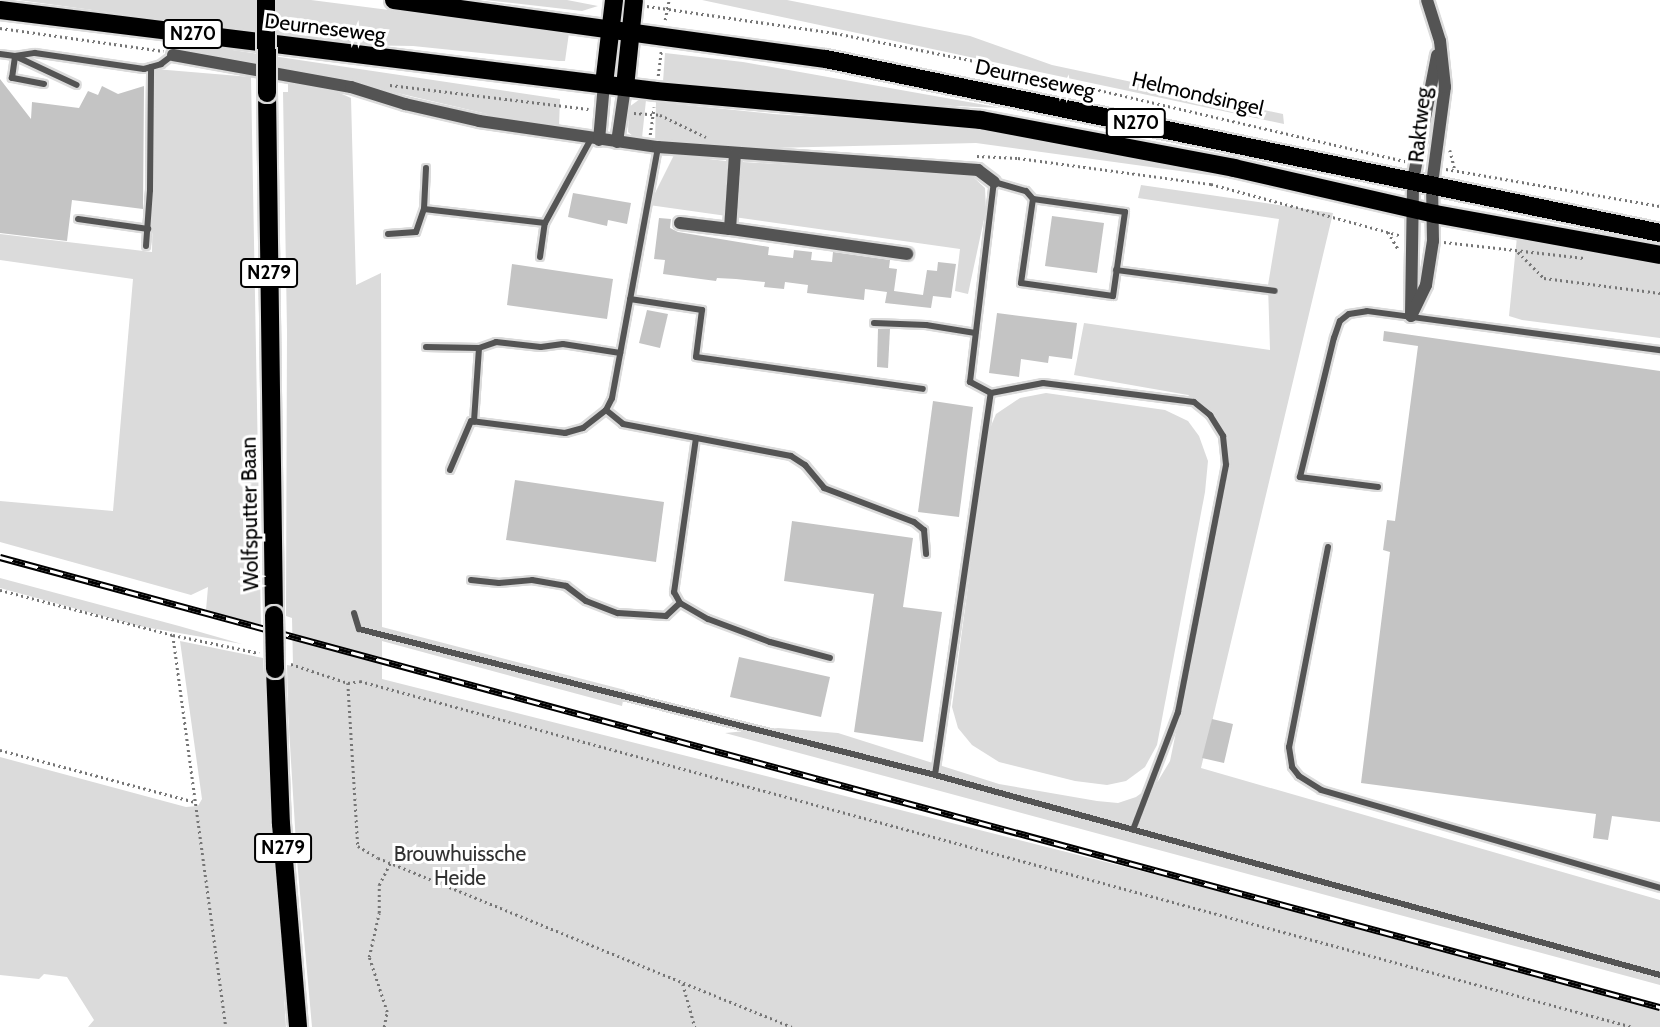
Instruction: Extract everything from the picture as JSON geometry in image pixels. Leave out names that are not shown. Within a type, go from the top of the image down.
[{"type":"main road","name":"Wolfsputter Baan","points":[[266,0],[274,615],[280,665],[281,824],[298,1027]]},
{"type":"main road","name":"Deurneseweg","points":[[394,0],[826,59],[1660,233]]},
{"type":"main road","points":[[604,85],[614,0]]},
{"type":"main road","points":[[625,87],[634,2]]},
{"type":"main road","name":"Deurneseweg","points":[[0,10],[656,91],[1005,124],[1234,168],[1435,214],[1660,255]]},
{"type":"street","name":"Raktweg","points":[[1427,0],[1440,41],[1445,87],[1432,184],[1435,214]]},
{"type":"street","name":"Raktweg","points":[[1412,208],[1413,180],[1440,41]]},
{"type":"street","points":[[173,55],[207,63],[315,79],[479,121],[595,139],[735,154],[978,170],[994,182]]},
{"type":"street","points":[[595,139],[602,111],[604,85]]},
{"type":"street","points":[[617,142],[625,87]]},
{"type":"street","points":[[730,229],[735,154]]},
{"type":"street","points":[[1411,316],[1409,286],[1414,238],[1412,208]]},
{"type":"street","points":[[1411,316],[1426,285],[1435,214]]},
{"type":"street","points":[[680,223],[907,254]]},
{"type":"lane","points":[[0,54],[15,56],[35,53],[144,69],[173,55]]},
{"type":"lane","points":[[15,56],[12,78],[44,83]]},
{"type":"lane","points":[[15,56],[76,85]]},
{"type":"lane","points":[[146,246],[150,67]]},
{"type":"lane","points":[[540,257],[545,223],[595,139]]},
{"type":"lane","points":[[450,470],[471,421],[554,434],[574,433],[606,410],[612,398],[654,147]]},
{"type":"lane","points":[[388,234],[416,232],[424,209],[426,168]]},
{"type":"lane","points":[[1033,199],[1021,283],[1113,296],[1125,212],[1033,199],[1026,191],[994,182],[970,382],[991,393],[1043,383],[1194,402],[1210,415],[1223,436],[1226,465],[1178,712],[1133,830]]},
{"type":"lane","points":[[424,209],[545,223]]},
{"type":"lane","points":[[78,219],[148,229]]},
{"type":"lane","points":[[1116,270],[1275,291]]},
{"type":"lane","points":[[630,299],[702,310],[696,357],[923,389]]},
{"type":"lane","points":[[1378,487],[1300,477],[1340,321],[1349,314],[1361,311],[1411,316],[1660,350]]},
{"type":"lane","points":[[874,323],[926,325],[975,333]]},
{"type":"lane","points":[[426,346],[480,348],[496,342],[541,347],[563,344],[620,353]]},
{"type":"lane","points":[[474,422],[480,348]]},
{"type":"lane","points":[[935,775],[991,393]]},
{"type":"lane","points":[[606,410],[623,424],[791,456],[805,465],[824,488],[914,522],[924,530],[926,554]]},
{"type":"lane","points":[[696,438],[674,592],[680,603],[708,620],[769,642],[830,658]]},
{"type":"lane","points":[[1328,547],[1289,747],[1292,767],[1299,776],[1321,790],[1660,888]]},
{"type":"lane","points":[[471,580],[532,580],[565,586],[586,601],[618,613],[666,616],[680,603]]},
{"type":"lane","points":[[354,613],[359,629],[935,775],[1660,975]]},
{"type":"path","points":[[654,147],[653,114],[666,8],[670,0]]},
{"type":"path","name":"Helmondsingel","points":[[634,2],[835,33],[970,60],[1401,160]]},
{"type":"path","points":[[0,28],[153,47],[173,55]]},
{"type":"path","points":[[387,85],[602,111]]},
{"type":"path","points":[[621,112],[653,114],[712,139]]},
{"type":"path","points":[[977,156],[1018,158],[1211,184],[1414,238]]},
{"type":"path","points":[[1463,172],[1660,206]]},
{"type":"path","points":[[1433,241],[1595,259]]},
{"type":"path","points":[[1518,251],[1544,278],[1660,293]]},
{"type":"path","points":[[0,590],[173,635],[259,653]]},
{"type":"path","points":[[173,635],[226,1027]]},
{"type":"path","points":[[280,665],[348,683],[360,681],[1633,1027]]},
{"type":"path","points":[[348,683],[358,846],[390,863],[792,1027]]},
{"type":"path","points":[[0,750],[195,802]]},
{"type":"path","points":[[384,1027],[387,1012],[369,957],[379,913],[379,885],[390,863]]},
{"type":"path","points":[[683,984],[695,1027]]},
{"type":"green space","points":[[18,0],[311,0],[569,33],[565,61],[559,61],[413,46],[352,45]]},
{"type":"green space","points":[[485,0],[567,0],[598,6],[582,11]]},
{"type":"green space","points":[[702,0],[787,0],[970,36],[1052,65],[1283,114],[1284,124]]},
{"type":"green space","points":[[165,40],[560,99],[559,126],[487,114],[346,81],[180,51],[170,47]]},
{"type":"green space","points":[[665,53],[743,62],[1002,108],[886,103],[663,82]]},
{"type":"green space","points":[[155,69],[251,77],[261,625],[206,610],[208,587],[191,595],[0,542],[0,501],[113,511],[133,279],[0,260],[0,234],[152,252]]},
{"type":"green space","name":"Brouwhuissche Heide","points":[[288,82],[335,91],[351,98],[356,285],[381,273],[382,627],[625,690],[622,706],[382,641],[382,679],[1185,882],[1660,1010],[1660,1027],[312,1027],[297,860],[288,712],[287,665],[293,666],[292,618],[286,616],[287,331],[283,92],[288,92]]},
{"type":"green space","points":[[640,99],[646,100],[642,138],[634,137],[628,132],[629,107]]},
{"type":"green space","points":[[656,102],[773,114],[975,127],[1046,139],[1216,176],[976,143],[736,149],[655,142]]},
{"type":"green space","points":[[674,155],[726,161],[971,175],[985,188],[986,210],[968,294],[955,291],[960,249],[649,205]]},
{"type":"green space","points":[[1141,185],[1333,213],[1201,768],[1660,900],[1660,985],[725,733],[778,728],[838,733],[999,784],[1097,801],[1118,803],[1136,797],[1158,781],[1170,761],[1231,465],[1225,438],[1202,405],[1188,395],[1074,375],[1084,323],[1270,350],[1268,285],[1279,219],[1138,198]]},
{"type":"green space","points":[[1517,237],[1660,254],[1660,338],[1509,316]]},
{"type":"green space","points":[[1046,393],[1165,410],[1188,421],[1199,436],[1208,461],[1205,492],[1157,745],[1145,767],[1126,781],[1107,785],[1075,781],[999,762],[972,745],[958,728],[952,707],[988,433],[996,414],[1020,398]]},
{"type":"green space","points":[[0,578],[242,644],[139,626],[0,588]]},
{"type":"green space","points":[[180,641],[263,658],[286,1027],[88,1027],[94,1020],[67,977],[44,974],[39,979],[0,975],[0,757],[186,807],[198,806],[202,799]]},
{"type":"building","points":[[0,79],[31,119],[32,102],[79,108],[88,91],[98,95],[102,86],[118,94],[144,86],[143,209],[72,200],[67,241],[0,233]]},
{"type":"building","points":[[573,193],[631,203],[627,224],[608,220],[607,226],[568,217]]},
{"type":"building","points":[[1052,216],[1104,223],[1097,273],[1045,266]]},
{"type":"building","points":[[659,218],[671,219],[670,228],[678,232],[769,247],[768,255],[793,258],[794,250],[812,252],[811,260],[832,262],[833,252],[890,260],[889,268],[897,269],[894,291],[923,295],[927,270],[937,271],[938,262],[956,264],[951,298],[933,296],[931,308],[885,303],[887,292],[865,289],[864,300],[807,293],[808,285],[785,282],[784,289],[764,287],[765,282],[717,278],[716,281],[663,274],[665,260],[654,259]]},
{"type":"building","points":[[512,264],[613,279],[607,319],[507,305]]},
{"type":"building","points":[[647,310],[668,314],[660,348],[639,343]]},
{"type":"building","points":[[997,313],[1077,323],[1072,359],[1049,356],[1048,363],[1021,359],[1019,377],[989,373]]},
{"type":"building","points":[[878,329],[890,329],[888,368],[877,367]]},
{"type":"building","points":[[1384,331],[1660,371],[1660,822],[1612,816],[1608,840],[1593,838],[1596,814],[1361,783],[1390,552],[1383,550],[1387,520],[1395,521],[1418,346],[1383,341]]},
{"type":"building","points":[[933,401],[973,407],[959,517],[918,512]]},
{"type":"building","points":[[515,480],[664,502],[656,562],[506,540]]},
{"type":"building","points":[[792,521],[913,538],[903,607],[942,612],[923,742],[854,732],[874,594],[784,581]]},
{"type":"building","points":[[739,657],[830,677],[821,717],[730,697]]},
{"type":"building","points":[[1212,719],[1233,724],[1224,763],[1202,758]]},
{"type":"railway","points":[[0,557],[1660,1007]]}]
